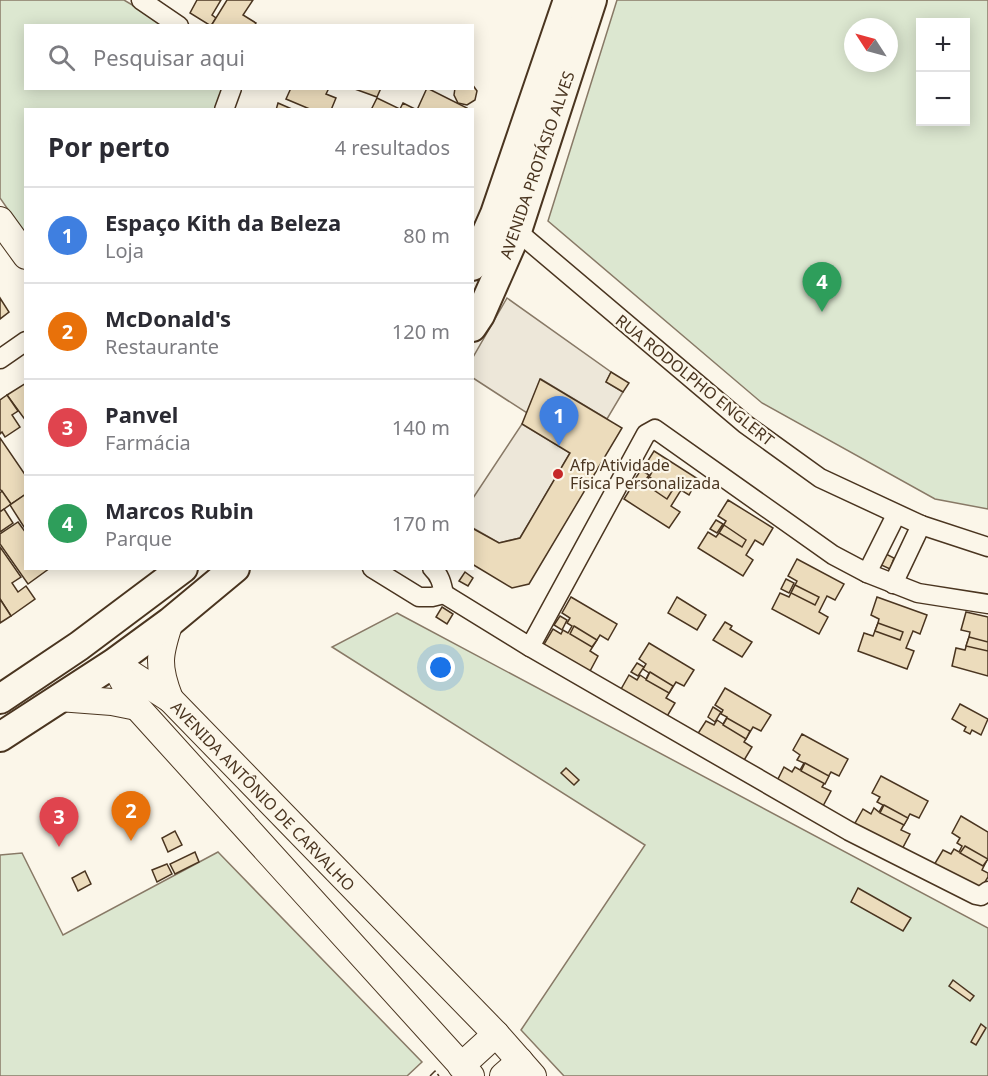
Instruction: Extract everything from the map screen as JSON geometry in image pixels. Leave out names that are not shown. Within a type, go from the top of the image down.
[{"type":"main road","name":"AVENIDA PROTÁSIO ALVES","points":[[474,261],[495,214],[568,0]]},
{"type":"main road","name":"AVENIDA PROTÁSIO ALVES","points":[[474,324],[517,231],[592,0]]},
{"type":"main road","points":[[0,220],[24,253]]},
{"type":"main road","points":[[0,699],[79,646],[180,570]]},
{"type":"main road","points":[[0,737],[114,663],[170,622],[233,570]]},
{"type":"main road","points":[[114,663],[119,640],[136,605]]},
{"type":"main road","points":[[170,622],[159,662],[163,682],[170,699]]},
{"type":"main road","points":[[79,646],[114,663]]},
{"type":"main road","name":"AVENIDA ANTÔNIO DE CARVALHO","points":[[114,663],[170,699],[496,1034],[519,1071]]},
{"type":"main road","name":"AVENIDA ANTÔNIO DE CARVALHO","points":[[114,663],[137,707],[466,1071]]},
{"type":"main road","points":[[59,698],[112,702],[137,707]]},
{"type":"main road","points":[[466,1071],[496,1034]]},
{"type":"street","points":[[141,0],[176,24]]},
{"type":"street","points":[[226,108],[231,90]]},
{"type":"street","name":"RUA RODOLPHO ENGLERT","points":[[517,231],[745,424],[820,478],[896,515],[988,548]]},
{"type":"street","points":[[0,359],[24,342]]},
{"type":"street","points":[[530,647],[646,434],[655,429],[833,555],[867,573],[918,593],[988,603]]},
{"type":"street","points":[[867,573],[896,515]]},
{"type":"street","points":[[892,584],[921,525]]},
{"type":"street","points":[[375,570],[419,597],[444,594],[530,647],[849,831],[976,895],[981,896],[988,891]]},
{"type":"street","points":[[434,570],[442,582],[444,594]]},
{"type":"green space","points":[[0,0],[124,0],[164,24],[24,24],[24,90],[234,90],[224,108],[24,108],[24,233],[0,198]]},
{"type":"green space","points":[[617,0],[988,0],[988,509],[935,499],[762,403],[548,221]]},
{"type":"green space","points":[[397,613],[988,928],[988,1076],[564,1076],[521,1030],[645,845],[332,647]]},
{"type":"green space","points":[[218,852],[422,1062],[407,1076],[0,1076],[0,855],[22,853],[63,935]]},
{"type":"shaded area","points":[[507,298],[611,372],[606,382],[623,392],[607,419],[541,379],[527,413],[474,379],[474,356]]},
{"type":"shaded area","points":[[522,424],[570,453],[520,538],[499,543],[474,529],[474,496]]},
{"type":"building","points":[[197,0],[221,0],[212,15],[216,18],[212,24],[208,24],[190,13]]},
{"type":"building","points":[[227,0],[253,0],[243,15],[255,24],[212,24]]},
{"type":"building","points":[[474,87],[477,91],[475,100],[467,105],[458,103],[454,95],[455,90],[474,90]]},
{"type":"building","points":[[290,90],[328,90],[326,94],[336,98],[332,108],[307,108],[286,99]]},
{"type":"building","points":[[358,90],[380,90],[377,97]]},
{"type":"building","points":[[426,90],[431,90],[467,108],[418,108]]},
{"type":"building","points":[[377,98],[398,108],[372,108]]},
{"type":"building","points":[[278,103],[289,108],[277,108]]},
{"type":"building","points":[[403,103],[413,108],[400,108]]},
{"type":"building","points":[[0,298],[9,312],[0,319]]},
{"type":"building","points":[[611,372],[629,383],[623,392],[606,382]]},
{"type":"building","points":[[540,379],[622,428],[529,584],[512,588],[474,565],[474,529],[499,543],[520,538],[570,453],[522,424]]},
{"type":"building","points":[[24,384],[24,418],[7,395]]},
{"type":"building","points":[[7,395],[18,411],[12,415],[20,427],[5,437],[2,432],[0,434],[0,400]]},
{"type":"building","points":[[0,438],[24,473],[24,495],[11,504],[0,489]]},
{"type":"building","points":[[654,451],[698,479],[689,495],[681,490],[671,506],[680,512],[669,528],[624,499],[634,483],[642,488],[645,484],[652,472],[644,467]]},
{"type":"building","points":[[641,470],[649,475],[643,484],[635,479]]},
{"type":"building","points":[[649,477],[672,491],[667,499],[645,484]]},
{"type":"building","points":[[2,491],[11,504],[0,512],[0,493]]},
{"type":"building","points":[[24,495],[24,527],[10,505]]},
{"type":"building","points":[[728,500],[773,528],[763,545],[755,540],[746,555],[753,560],[743,576],[698,548],[708,532],[716,537],[719,533],[726,521],[718,516]]},
{"type":"building","points":[[4,509],[13,523],[0,532],[0,512]]},
{"type":"building","points":[[716,520],[723,524],[717,533],[710,529]]},
{"type":"building","points":[[18,522],[24,530],[24,570],[47,570],[28,584],[0,544],[0,534]]},
{"type":"building","points":[[724,525],[746,540],[742,547],[719,533]]},
{"type":"building","points":[[0,547],[21,577],[12,583],[18,592],[26,586],[35,599],[11,616],[0,599]]},
{"type":"building","points":[[884,553],[894,558],[890,569],[879,564]]},
{"type":"building","points":[[797,559],[844,584],[835,600],[827,596],[819,612],[828,617],[819,634],[772,609],[780,593],[789,597],[797,581],[788,576]]},
{"type":"building","points":[[465,572],[473,578],[468,586],[459,581]]},
{"type":"building","points":[[786,579],[794,583],[789,593],[781,589]]},
{"type":"building","points":[[795,585],[819,597],[815,605],[791,593]]},
{"type":"building","points":[[571,597],[617,624],[608,640],[600,635],[590,651],[598,656],[589,673],[543,646],[553,629],[561,634],[563,630],[568,633],[572,626],[567,623],[570,618],[562,613]]},
{"type":"building","points":[[677,597],[706,615],[697,630],[668,613]]},
{"type":"building","points":[[877,597],[927,615],[920,634],[913,631],[906,648],[914,651],[907,669],[858,651],[864,633],[873,636],[878,623],[879,619],[871,615]]},
{"type":"building","points":[[0,599],[11,616],[0,623]]},
{"type":"building","points":[[442,607],[453,614],[447,624],[436,617]]},
{"type":"building","points":[[966,612],[988,617],[988,676],[952,666],[956,648],[965,650],[969,637],[970,632],[961,630]]},
{"type":"building","points":[[560,616],[567,620],[562,630],[554,625]]},
{"type":"building","points":[[725,622],[732,626],[730,629],[752,642],[742,657],[713,640]]},
{"type":"building","points":[[878,623],[903,632],[900,640],[875,631]]},
{"type":"building","points":[[574,626],[597,640],[592,647],[570,634]]},
{"type":"building","points":[[969,637],[988,642],[988,651],[966,646]]},
{"type":"building","points":[[649,643],[694,670],[684,686],[676,682],[666,698],[675,703],[666,718],[620,691],[629,675],[637,680],[640,675],[646,679],[649,673],[643,669],[646,664],[639,659]]},
{"type":"building","points":[[637,663],[644,667],[638,676],[631,672]]},
{"type":"building","points":[[650,672],[673,686],[669,693],[646,680]]},
{"type":"building","points":[[725,688],[771,715],[761,731],[753,727],[744,742],[752,747],[743,762],[697,735],[706,721],[714,725],[717,720],[723,724],[727,717],[721,714],[723,710],[715,705]]},
{"type":"building","points":[[960,704],[988,719],[981,735],[972,730],[970,734],[964,731],[966,727],[952,719]]},
{"type":"building","points":[[713,707],[721,712],[715,722],[708,717]]},
{"type":"building","points":[[727,718],[750,731],[746,739],[723,725]]},
{"type":"building","points":[[802,734],[848,759],[839,776],[831,772],[822,787],[831,791],[823,806],[777,781],[784,767],[792,772],[795,767],[800,770],[804,763],[797,760],[800,755],[793,750]]},
{"type":"building","points":[[805,763],[829,776],[825,784],[801,771]]},
{"type":"building","points":[[566,768],[579,780],[574,785],[561,773]]},
{"type":"building","points":[[881,776],[928,801],[919,818],[910,814],[901,830],[910,834],[901,851],[854,825],[863,809],[871,814],[874,808],[879,812],[883,805],[877,802],[880,797],[872,793]]},
{"type":"building","points":[[884,805],[908,818],[904,825],[880,813]]},
{"type":"building","points":[[961,816],[988,832],[988,858],[982,870],[988,873],[988,877],[979,892],[934,865],[943,850],[951,854],[954,849],[959,852],[962,846],[957,843],[960,838],[952,833]]},
{"type":"building","points":[[175,831],[182,845],[168,852],[162,838]]},
{"type":"building","points":[[965,846],[988,859],[983,866],[960,853]]},
{"type":"building","points":[[195,852],[199,862],[175,874],[170,864]]},
{"type":"building","points":[[167,864],[172,874],[157,882],[152,870]]},
{"type":"building","points":[[85,871],[91,884],[78,891],[72,878]]},
{"type":"building","points":[[858,888],[911,918],[903,931],[851,902]]},
{"type":"building","points":[[953,980],[974,996],[970,1001],[949,986]]},
{"type":"building","points":[[981,1024],[986,1028],[976,1045],[971,1042]]},
{"type":"fence","points":[[430,1076],[435,1071],[439,1076]]},
{"type":"place","name":"Marcos Rubin","points":[[822,312]]},
{"type":"place","name":"Espaço Kith da Beleza","points":[[559,446]]},
{"type":"place","name":"Afp Atividade Física Personalizada","points":[[558,474]]},
{"type":"place","name":"McDonald's","points":[[131,841]]},
{"type":"place","name":"Panvel","points":[[59,847]]}]
